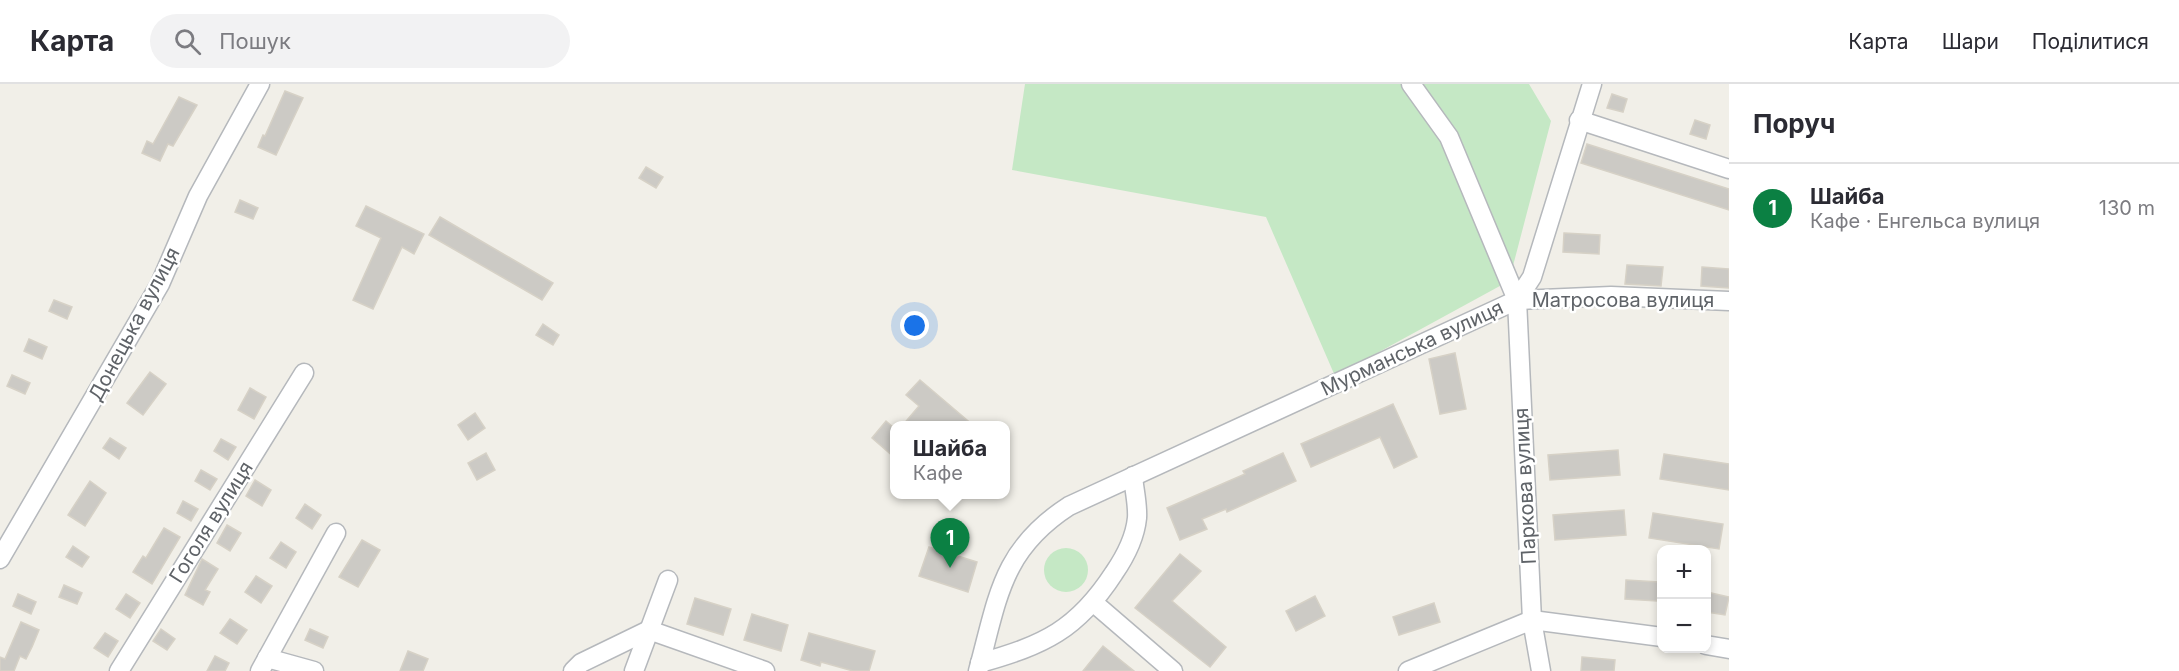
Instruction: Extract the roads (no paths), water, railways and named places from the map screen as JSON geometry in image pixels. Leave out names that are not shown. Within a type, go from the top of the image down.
[{"type":"street","name":"Донецька вулиця","points":[[0,560],[160,284],[198,195],[260,84]]},
{"type":"street","points":[[1410,84],[1449,137],[1517,300]]},
{"type":"street","name":"Мурманська вулиця","points":[[979,667],[1006,570],[1025,542],[1048,519],[1069,506],[1132,476],[1517,300],[1532,277],[1592,84]]},
{"type":"street","points":[[1579,120],[1729,169]]},
{"type":"street","name":"Матросова вулиця","points":[[1517,300],[1611,296],[1729,301]]},
{"type":"street","name":"Паркова вулиця","points":[[1517,300],[1532,620],[1540,671]]},
{"type":"street","name":"Гоголя вулиця","points":[[118,671],[304,373]]},
{"type":"street","points":[[979,667],[1021,652],[1059,633],[1094,603],[1126,554],[1137,518],[1132,476]]},
{"type":"street","points":[[314,671],[263,664],[336,533]]},
{"type":"street","points":[[634,671],[668,580]]},
{"type":"street","points":[[1094,603],[1173,671]]},
{"type":"street","points":[[1408,671],[1532,620],[1657,636]]},
{"type":"street","points":[[573,671],[581,663],[650,630],[765,671]]},
{"type":"street","points":[[1711,646],[1729,649]]},
{"type":"place","name":"Шайба","points":[[950,568]]}]
